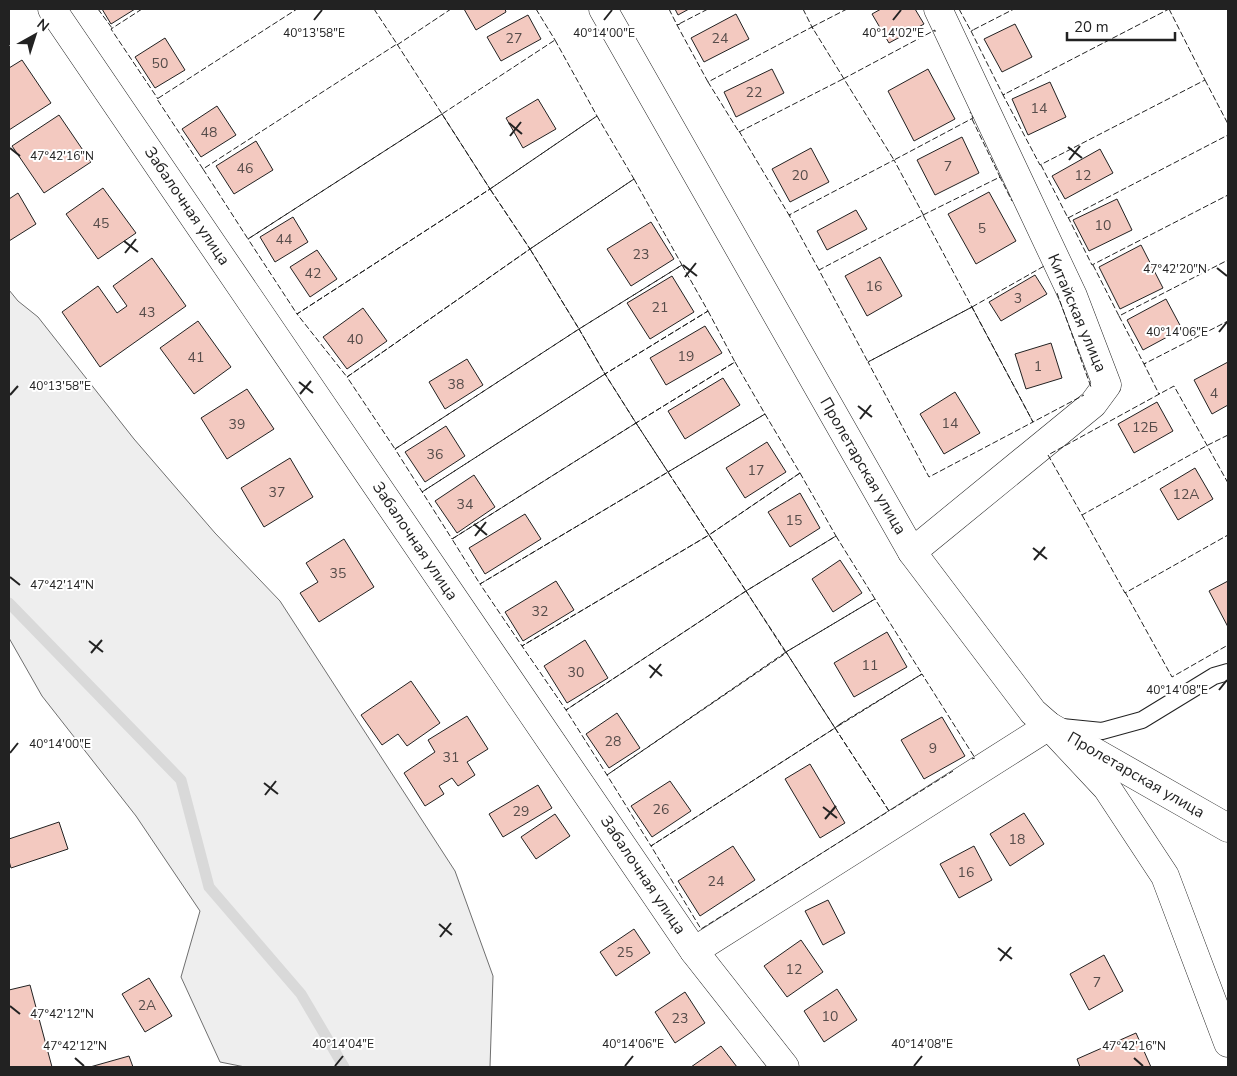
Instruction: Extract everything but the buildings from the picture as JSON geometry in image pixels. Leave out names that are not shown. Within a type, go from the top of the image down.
[{"type":"street","name":"Забалочная улица","points":[[52,9],[694,950],[785,1067]]},
{"type":"street","name":"Пролетарская улица","points":[[603,9],[912,552],[1033,712],[1050,726],[1228,828]]},
{"type":"street","name":"Китайская улица","points":[[912,552],[1093,404],[1107,384],[1073,296],[938,9]]},
{"type":"street","points":[[694,950],[1050,726],[1107,788],[1165,876],[1228,1043]]},
{"type":"lane","points":[[1050,726],[1102,731],[1142,720],[1214,676],[1228,672]]},
{"type":"shaded area","points":[[9,290],[18,301],[38,317],[134,439],[215,533],[280,601],[455,871],[493,976],[490,1067],[245,1067],[220,1062],[181,977],[200,911],[136,816],[42,696],[9,638]]},
{"type":"waterway","points":[[9,603],[181,780],[209,887],[301,994],[344,1067]]},
{"type":"fence","points":[[98,9],[112,28]]},
{"type":"fence","points":[[142,9],[111,29],[158,99]]},
{"type":"fence","points":[[203,169],[157,99],[297,9]]},
{"type":"fence","points":[[374,9],[397,44]]},
{"type":"fence","points":[[397,45],[451,9]]},
{"type":"fence","points":[[536,9],[555,40]]},
{"type":"fence","points":[[669,9],[677,25],[680,24]]},
{"type":"fence","points":[[708,9],[677,25],[708,82]]},
{"type":"fence","points":[[803,9],[813,29]]},
{"type":"fence","points":[[812,27],[847,9]]},
{"type":"fence","points":[[959,9],[971,31],[973,30]]},
{"type":"fence","points":[[1005,94],[1003,95],[971,31],[1014,9]]},
{"type":"fence","points":[[1169,9],[1205,80],[1040,165],[1003,95],[1169,9]]},
{"type":"fence","points":[[843,79],[739,132],[708,82],[812,27],[894,160],[973,118],[970,112]]},
{"type":"fence","points":[[843,79],[935,30],[935,32]]},
{"type":"fence","points":[[555,40],[597,116],[490,189],[442,114],[555,40]]},
{"type":"fence","points":[[397,44],[442,114],[248,239],[203,169],[397,44]]},
{"type":"fence","points":[[1205,80],[1228,124]]},
{"type":"fence","points":[[442,114],[490,189],[297,314],[248,239],[442,114]]},
{"type":"fence","points":[[597,116],[634,179],[530,249],[490,189],[597,116]]},
{"type":"fence","points":[[972,119],[1000,177],[998,178]]},
{"type":"fence","points":[[739,131],[789,215],[791,215]]},
{"type":"fence","points":[[1041,165],[1068,218],[1228,135]]},
{"type":"fence","points":[[819,270],[789,215],[894,160],[924,216]]},
{"type":"fence","points":[[923,215],[1000,177],[1012,201]]},
{"type":"fence","points":[[634,179],[682,265],[579,329],[530,249],[634,179]]},
{"type":"fence","points":[[490,189],[530,249],[347,377],[297,314],[490,189]]},
{"type":"fence","points":[[1068,217],[1092,265],[1228,195]]},
{"type":"fence","points":[[972,307],[868,362],[819,270],[923,215],[1033,422],[1084,395]]},
{"type":"fence","points":[[530,249],[579,329],[395,449],[347,377],[530,249]]},
{"type":"fence","points":[[1093,265],[1119,316],[1228,260]]},
{"type":"fence","points":[[682,265],[708,311],[605,374],[579,329],[682,265]]},
{"type":"fence","points":[[972,307],[1046,265]]},
{"type":"fence","points":[[1057,293],[1091,387]]},
{"type":"fence","points":[[972,307],[1033,422],[929,477],[868,362],[972,307]]},
{"type":"fence","points":[[708,311],[735,362],[636,423],[605,374],[708,311]]},
{"type":"fence","points":[[1119,316],[1144,364],[1228,321]]},
{"type":"fence","points":[[422,492],[605,374],[579,329],[395,449],[452,539],[636,423],[605,374],[422,492]]},
{"type":"fence","points":[[735,362],[765,414],[668,472],[636,423],[735,362]]},
{"type":"fence","points":[[1146,363],[1144,364],[1160,393]]},
{"type":"fence","points":[[1228,435],[1208,445],[1082,515],[1048,455],[1174,386],[1228,483]]},
{"type":"fence","points":[[765,414],[800,473],[709,535],[668,472],[765,414]]},
{"type":"fence","points":[[636,423],[668,472],[480,584],[452,539],[636,423]]},
{"type":"fence","points":[[668,472],[709,535],[522,646],[480,584],[668,472]]},
{"type":"fence","points":[[800,473],[836,536],[746,591],[709,535],[800,473]]},
{"type":"fence","points":[[1082,515],[1125,593],[1228,535]]},
{"type":"fence","points":[[709,535],[746,591],[566,710],[522,646],[709,535]]},
{"type":"fence","points":[[836,536],[875,599],[786,652],[746,591],[836,536]]},
{"type":"fence","points":[[746,591],[786,653],[607,775],[566,710],[746,591]]},
{"type":"fence","points":[[1125,592],[1172,677],[1228,645]]},
{"type":"fence","points":[[840,724],[835,728],[786,652],[875,599],[922,674],[835,728],[889,811],[953,771]]},
{"type":"fence","points":[[786,652],[835,728],[651,846],[607,775],[786,652]]},
{"type":"fence","points":[[840,724],[922,674],[975,758],[972,759]]},
{"type":"fence","points":[[835,728],[889,811],[701,929],[651,846],[835,728]]}]
